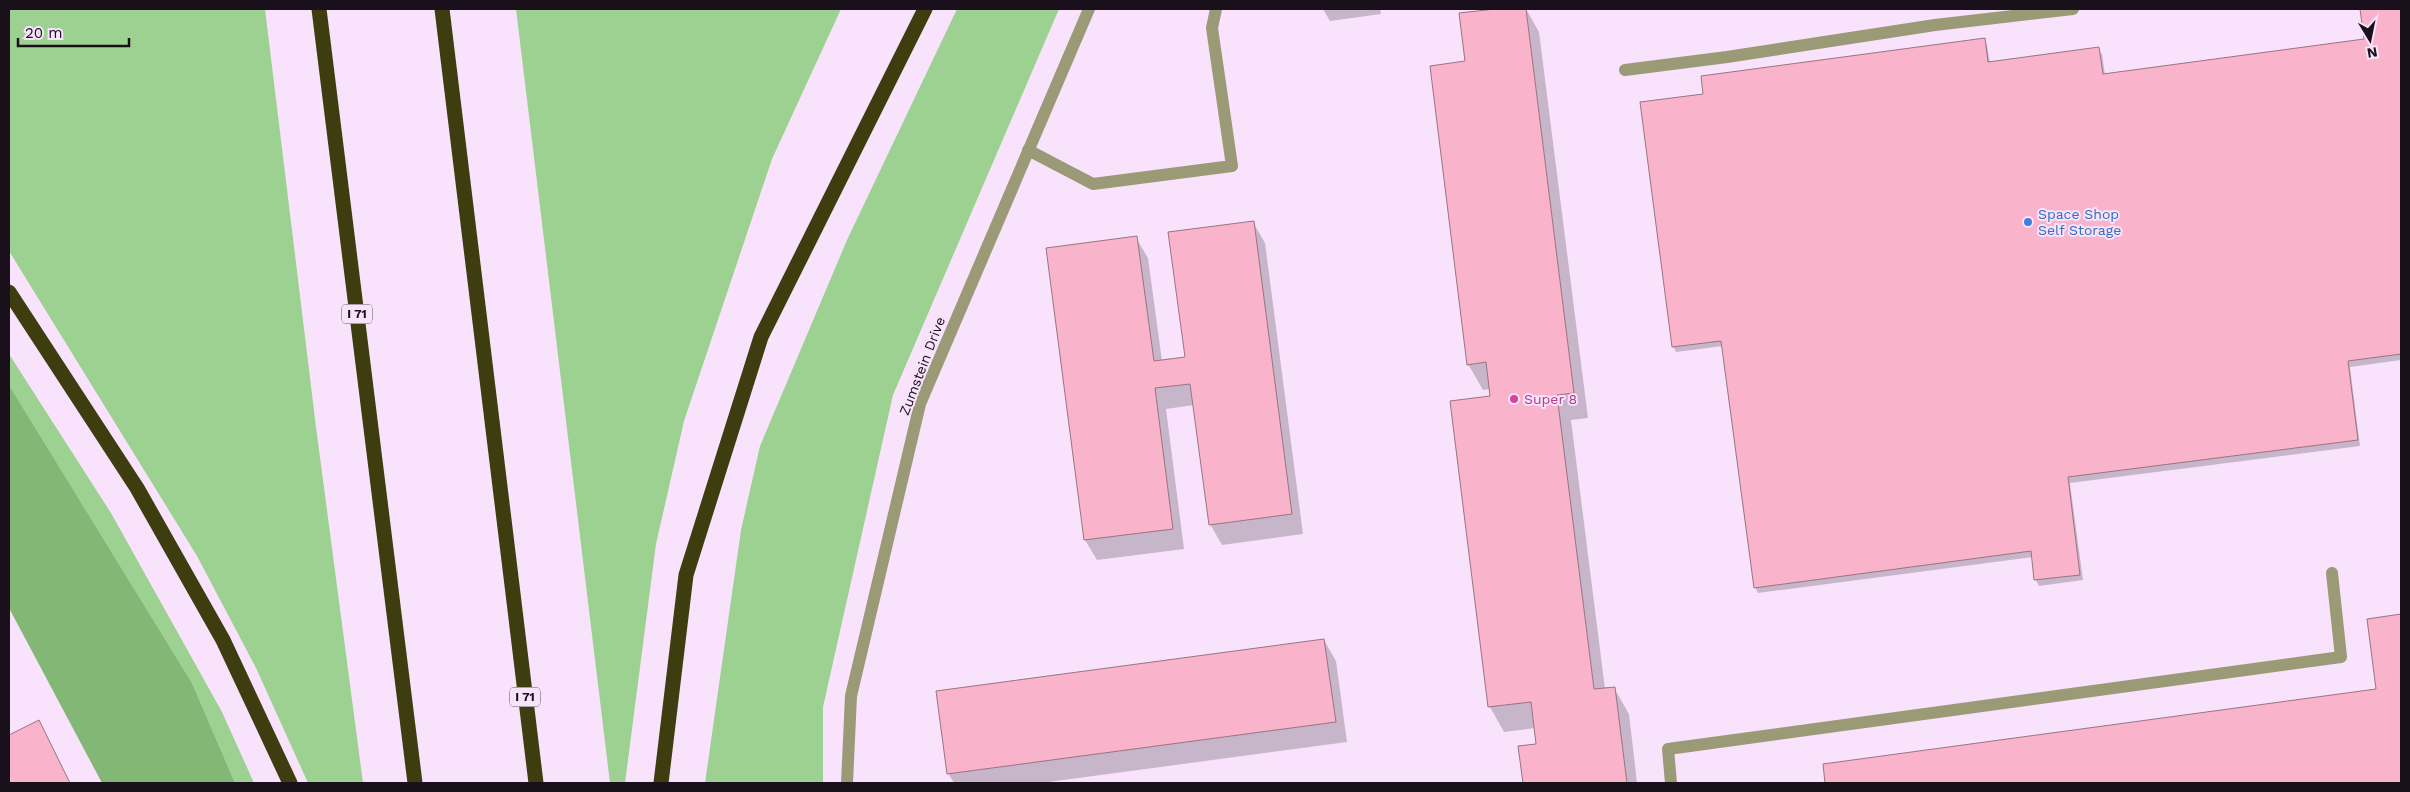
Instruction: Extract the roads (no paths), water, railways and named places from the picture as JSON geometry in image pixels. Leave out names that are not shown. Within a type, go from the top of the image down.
[{"type":"highway","name":"I 71","points":[[319,9],[415,783]]},
{"type":"highway","name":"I 71","points":[[442,9],[536,783]]},
{"type":"highway","points":[[660,783],[686,575],[761,337],[925,9]]},
{"type":"highway","points":[[9,292],[137,488],[223,640],[290,783]]},
{"type":"street","name":"Zumstein Drive","points":[[848,783],[851,696],[920,404],[1089,9]]},
{"type":"street","points":[[1028,150],[1093,184],[1232,166],[1212,28],[1216,9]]},
{"type":"street","points":[[1625,70],[1934,25],[2073,9]]},
{"type":"street","points":[[1671,783],[1668,749],[2341,657],[2332,573]]},
{"type":"place","name":"Space Shop Self Storage","points":[[2028,222]]},
{"type":"place","name":"Super 8","points":[[1514,399]]}]
